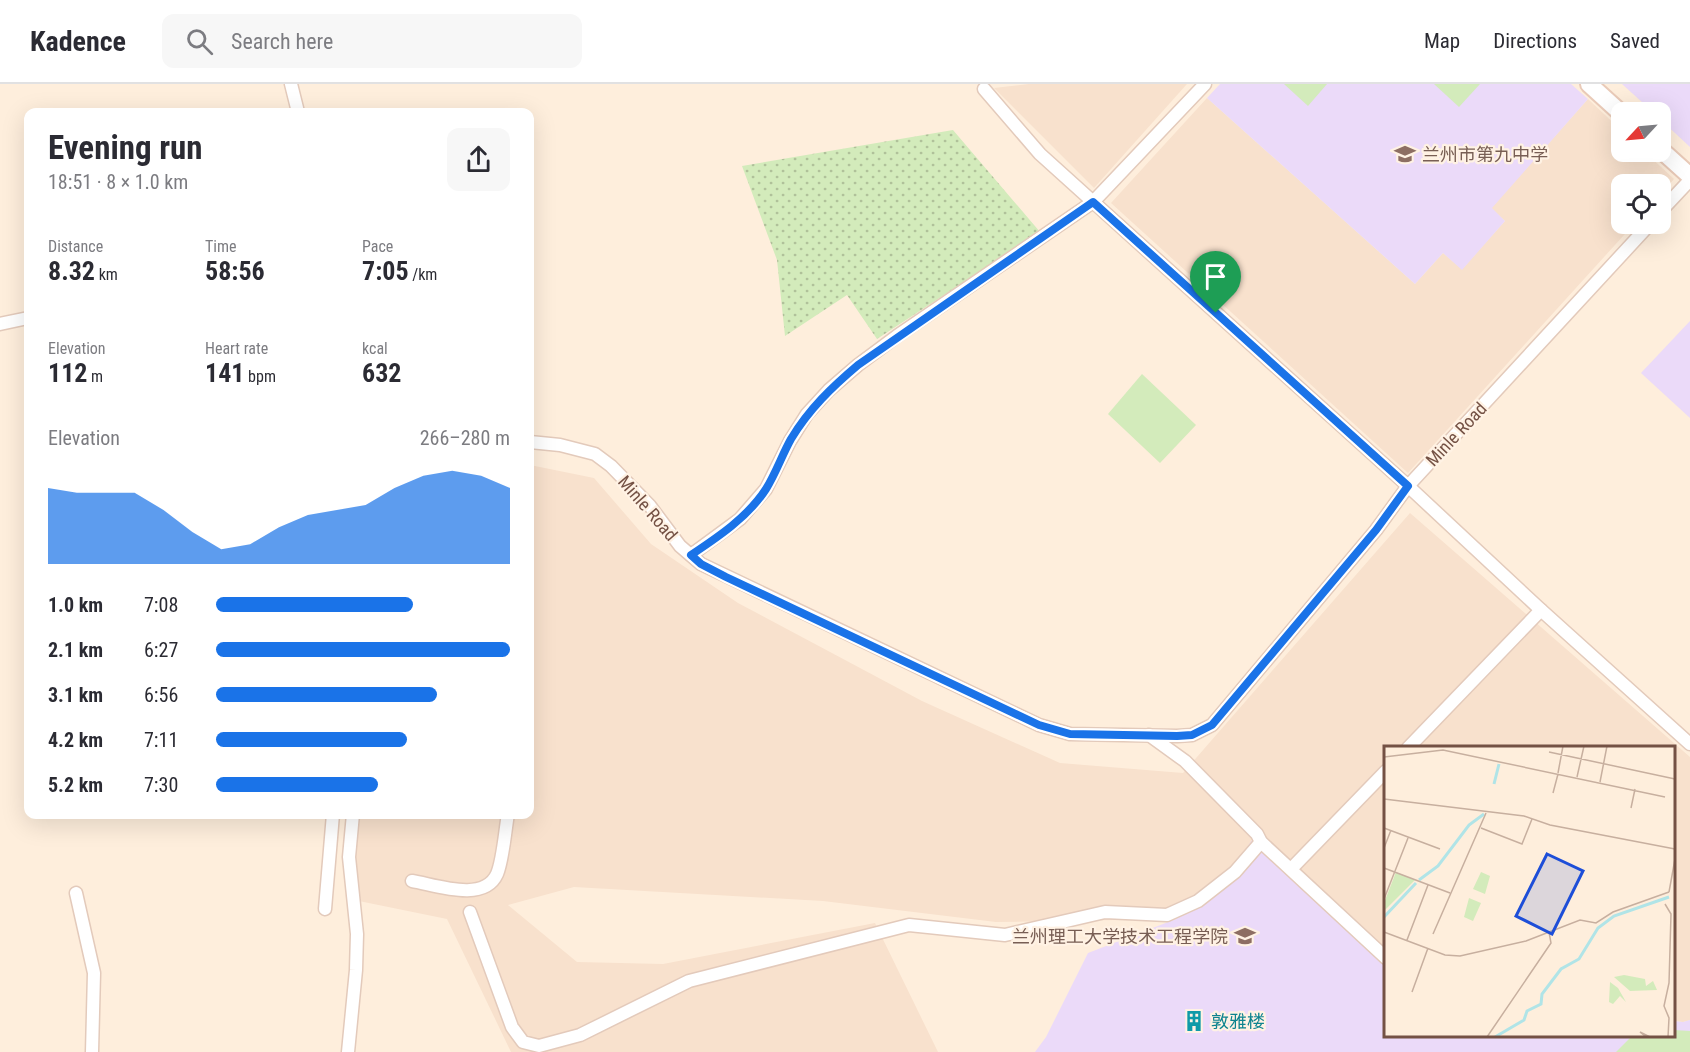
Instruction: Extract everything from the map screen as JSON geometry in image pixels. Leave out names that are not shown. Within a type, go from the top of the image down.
[{"type":"main road","points":[[1589,84],[1611,104]]},
{"type":"main road","points":[[1671,160],[1690,178]]},
{"type":"street","points":[[291,84],[297,108]]},
{"type":"street","points":[[691,555],[740,519],[766,489],[790,441],[807,414],[829,390],[897,336],[1093,202],[1205,84]]},
{"type":"street","points":[[984,89],[1040,154],[1690,744]]},
{"type":"street","points":[[1671,200],[1690,178]]},
{"type":"street","name":"Minle Road","points":[[534,442],[560,445],[595,454],[611,466],[650,506],[680,546],[701,564],[1039,725],[1070,734],[1192,735],[1212,725],[1376,530],[1408,486],[1641,234]]},
{"type":"street","points":[[0,324],[24,319]]},
{"type":"street","points":[[1409,746],[1541,610]]},
{"type":"street","points":[[1149,735],[1185,761],[1257,834],[1261,842],[1384,956]]},
{"type":"street","points":[[1291,869],[1384,773]]},
{"type":"street","points":[[325,909],[333,819]]},
{"type":"street","points":[[348,1052],[357,934],[349,856],[353,819]]},
{"type":"street","points":[[412,881],[471,891],[487,886],[498,873],[507,819]]},
{"type":"street","points":[[470,912],[512,1027],[524,1042],[539,1046],[580,1035],[690,981],[909,925],[1005,934],[1105,912],[1167,915],[1198,901],[1235,872],[1261,842]]},
{"type":"street","points":[[76,893],[94,973],[92,1052]]},
{"type":"shaded area","points":[[1029,84],[1187,84],[1094,188],[994,88]]},
{"type":"shaded area","name":"兰州市第九中学","points":[[1220,84],[1571,84],[1588,99],[1492,208],[1505,221],[1462,270],[1443,253],[1415,284],[1207,98]]},
{"type":"shaded area","points":[[1622,84],[1690,84],[1690,147],[1671,129],[1671,102],[1642,102]]},
{"type":"shaded area","points":[[1207,98],[1415,284],[1443,253],[1462,269],[1505,221],[1491,208],[1588,99],[1611,121],[1611,162],[1656,162],[1669,174],[1611,174],[1611,234],[1625,234],[1408,473],[1111,203]]},
{"type":"shaded area","points":[[1690,321],[1690,418],[1641,373]]},
{"type":"shaded area","points":[[534,466],[594,478],[651,544],[738,603],[922,701],[1060,763],[1183,773],[1410,513],[1690,757],[1690,1020],[1683,1022],[1675,1021],[1675,746],[1384,746],[1384,960],[1229,874],[1176,919],[996,922],[823,901],[574,887],[508,905],[577,962],[663,964],[875,923],[938,1052],[511,1052],[447,919],[354,900],[358,819],[534,819]]},
{"type":"shaded area","name":"兰州理工大学技术工程学院","points":[[1252,840],[1384,960],[1384,1037],[1675,1037],[1675,1021],[1690,1020],[1690,1052],[1035,1052],[1046,1037],[1088,953],[1176,919],[1229,874]]},
{"type":"green space","points":[[1284,84],[1327,84],[1308,106]]},
{"type":"green space","points":[[1434,84],[1480,84],[1459,107]]},
{"type":"green space","points":[[953,130],[1040,232],[877,339],[847,295],[785,336],[777,260],[742,166]]},
{"type":"green space","points":[[1142,374],[1196,425],[1160,463],[1108,414]]},
{"type":"green space","points":[[1675,1030],[1690,1031],[1690,1052],[1616,1052],[1631,1037],[1675,1037]]},
{"type":"place","name":"兰州市第九中学","points":[[1405,154]]},
{"type":"place","name":"兰州理工大学技术工程学院","points":[[1245,936]]},
{"type":"place","name":"敦雅楼","points":[[1194,1021]]},
{"type":"route","points":[[1093,202],[1216,313],[1408,486],[1376,530],[1212,725],[1192,735],[1070,734],[1039,725],[726,577],[701,564],[691,555],[740,519],[766,489],[790,441],[807,414],[829,390],[897,336],[1093,202]]}]
